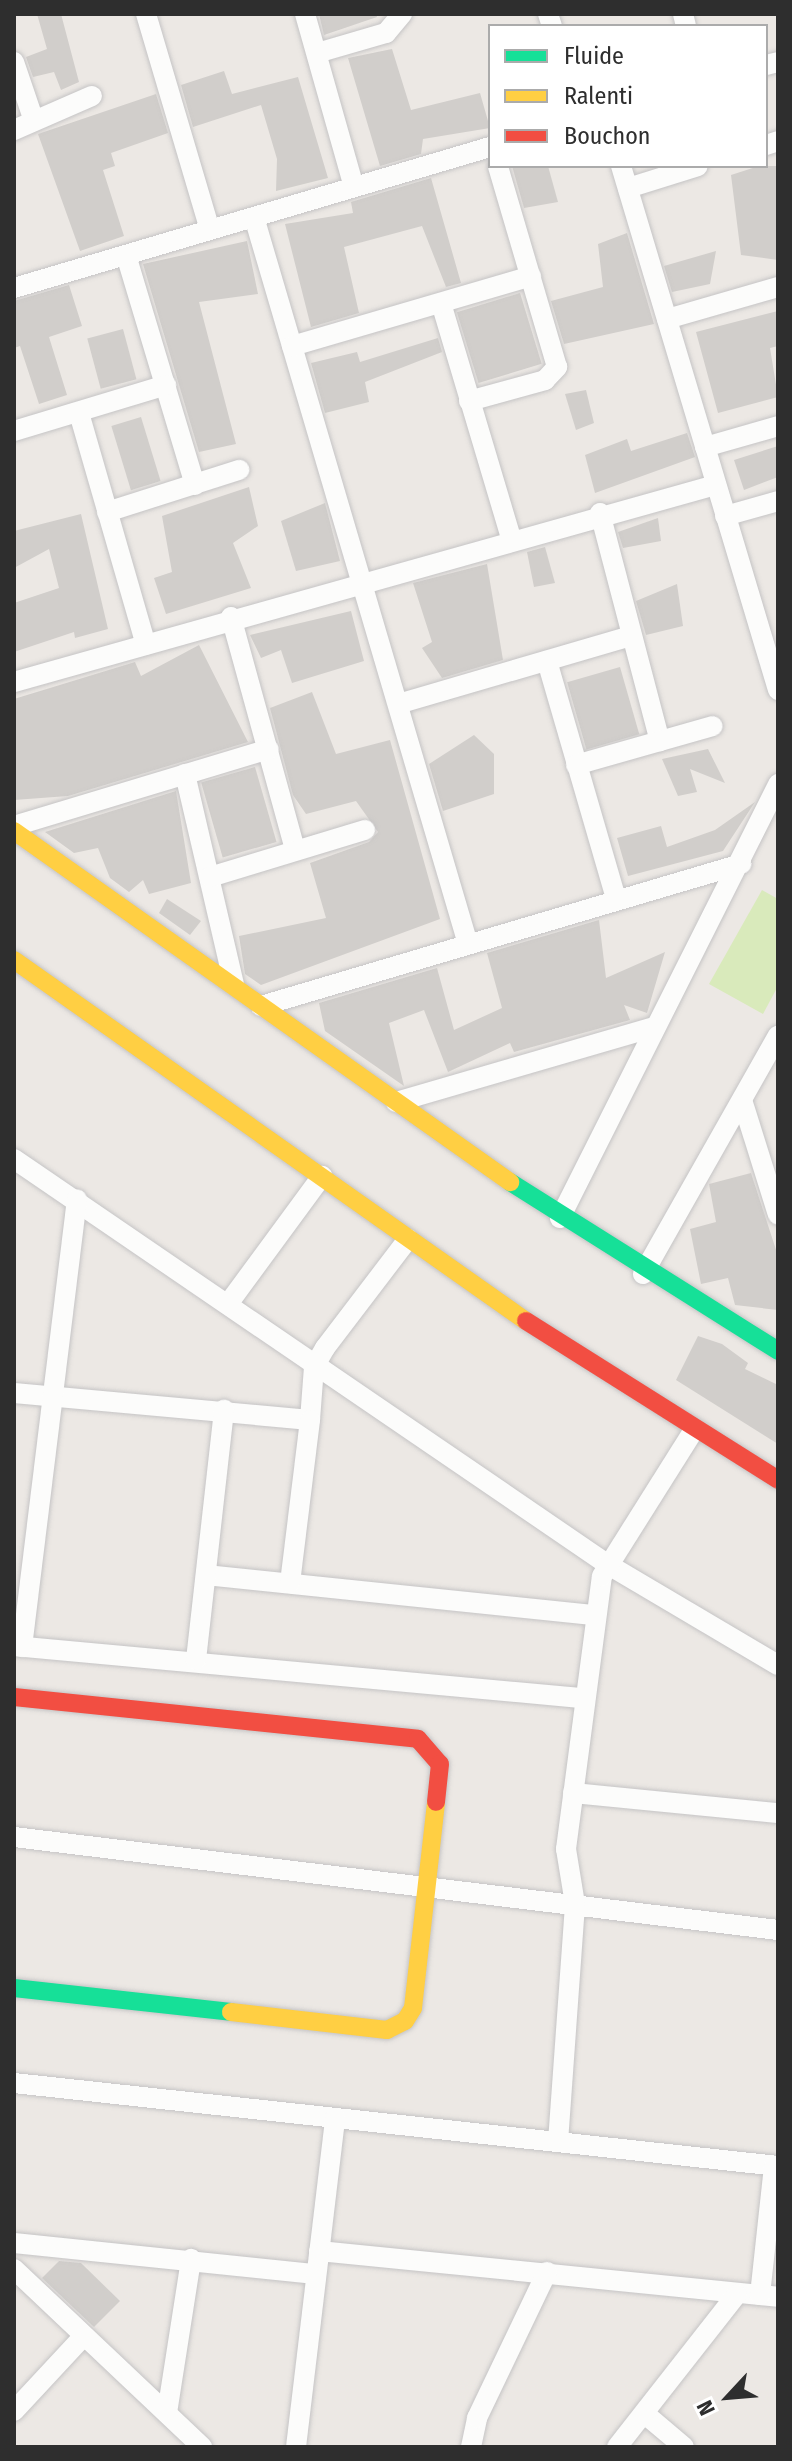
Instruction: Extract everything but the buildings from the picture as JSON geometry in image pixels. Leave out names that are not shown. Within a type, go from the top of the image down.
[{"type":"street","points":[[146,14],[210,230]]},
{"type":"street","points":[[305,14],[354,187]]},
{"type":"street","points":[[317,53],[386,33],[402,14]]},
{"type":"street","points":[[14,62],[34,121]]},
{"type":"street","points":[[14,130],[92,96]]},
{"type":"street","points":[[14,288],[488,148]]},
{"type":"street","points":[[469,401],[555,374],[531,276],[499,168]]},
{"type":"street","points":[[622,168],[725,516],[771,647],[778,690]]},
{"type":"street","points":[[628,188],[692,168]]},
{"type":"street","points":[[254,217],[358,581],[398,704],[468,944]]},
{"type":"street","points":[[126,255],[195,485]]},
{"type":"street","points":[[292,346],[531,276]]},
{"type":"street","points":[[667,319],[778,287]]},
{"type":"street","points":[[441,303],[511,538]]},
{"type":"street","points":[[14,431],[166,385]]},
{"type":"street","points":[[79,413],[146,645]]},
{"type":"street","points":[[705,447],[778,426]]},
{"type":"street","points":[[107,512],[239,470]]},
{"type":"street","points":[[14,682],[600,513],[716,485]]},
{"type":"street","points":[[725,516],[778,501]]},
{"type":"street","points":[[600,513],[660,741]]},
{"type":"street","points":[[231,617],[295,850]]},
{"type":"street","points":[[398,704],[631,636]]},
{"type":"street","points":[[547,661],[616,899]]},
{"type":"street","points":[[576,765],[713,726]]},
{"type":"street","points":[[14,828],[269,749]]},
{"type":"street","points":[[185,774],[234,984]]},
{"type":"street","points":[[560,1218],[654,1027],[741,864],[773,817],[778,784]]},
{"type":"street","points":[[14,828],[560,1218],[643,1274],[778,1351]]},
{"type":"street","points":[[210,877],[365,830]]},
{"type":"street","points":[[261,1006],[741,864]]},
{"type":"street","points":[[18,970],[322,1176],[408,1239],[694,1430],[778,1480]]},
{"type":"street","points":[[396,1102],[654,1027]]},
{"type":"street","points":[[643,1274],[743,1103],[769,1070],[778,1035]]},
{"type":"street","points":[[743,1103],[777,1208]]},
{"type":"street","points":[[14,1159],[77,1199],[314,1367],[607,1564],[778,1665]]},
{"type":"street","points":[[228,1304],[322,1176]]},
{"type":"street","points":[[77,1199],[55,1397],[18,1647],[196,1660],[581,1698]]},
{"type":"street","points":[[290,1583],[314,1367],[408,1239]]},
{"type":"street","points":[[14,1393],[310,1420]]},
{"type":"street","points":[[196,1660],[224,1410]]},
{"type":"street","points":[[558,2142],[575,1904],[565,1870],[581,1698],[595,1615],[607,1564],[694,1430]]},
{"type":"street","points":[[206,1575],[595,1615]]},
{"type":"street","points":[[14,1697],[418,1739],[440,1764],[424,1886],[413,2008],[387,2030],[14,1988]]},
{"type":"street","points":[[573,1793],[778,1813]]},
{"type":"street","points":[[14,1837],[778,1930]]},
{"type":"street","points":[[14,2083],[776,2166],[769,2296],[319,2251]]},
{"type":"street","points":[[296,2447],[335,2118]]},
{"type":"street","points":[[14,2243],[315,2274]]},
{"type":"street","points":[[167,2413],[191,2259]]},
{"type":"street","points":[[14,2269],[81,2339],[167,2413],[196,2445]]},
{"type":"street","points":[[471,2447],[477,2418],[547,2272]]},
{"type":"street","points":[[617,2447],[737,2294]]},
{"type":"street","points":[[14,2411],[81,2339]]},
{"type":"street","points":[[645,2414],[684,2447]]},
{"type":"green space","points":[[762,890],[778,899],[778,986],[763,1014],[709,984]]},
{"type":"traffic: fast","points":[[510,1182],[778,1351]]},
{"type":"traffic: fast","points":[[14,1988],[231,2012]]},
{"type":"traffic: slow","points":[[14,831],[510,1182]]},
{"type":"traffic: slow","points":[[14,960],[526,1321]]},
{"type":"traffic: slow","points":[[231,2012],[387,2030],[405,2021],[413,2008],[436,1802]]},
{"type":"traffic: jam","points":[[526,1321],[778,1480]]},
{"type":"traffic: jam","points":[[14,1697],[418,1739],[440,1764],[436,1802]]}]
